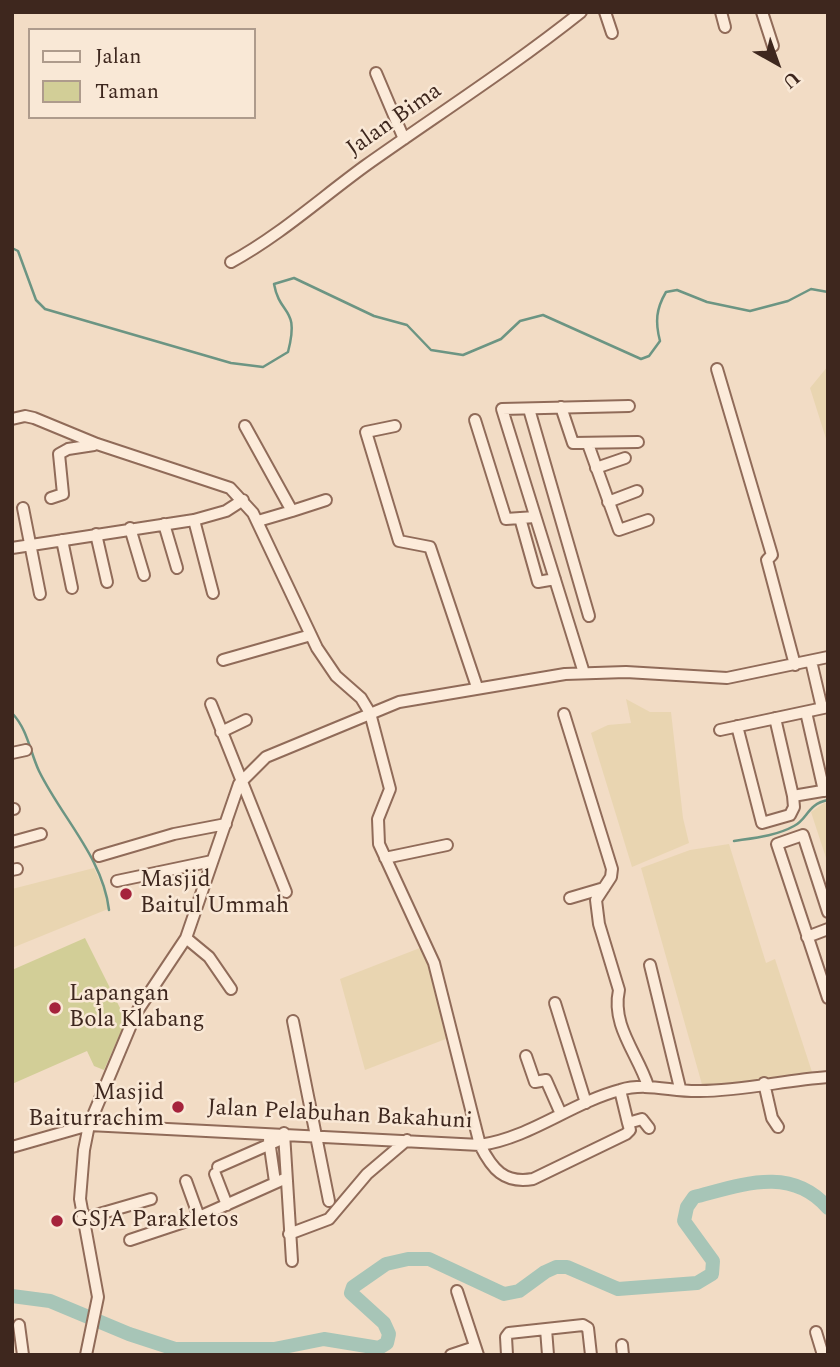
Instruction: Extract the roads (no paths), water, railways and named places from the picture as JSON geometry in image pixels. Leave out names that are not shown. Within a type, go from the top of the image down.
[{"type":"street","name":"Jalan Bima","points":[[231,262],[259,247],[581,12]]},
{"type":"street","points":[[606,12],[612,33]]},
{"type":"street","points":[[721,12],[725,27]]},
{"type":"street","points":[[762,12],[774,46]]},
{"type":"street","points":[[376,73],[404,139]]},
{"type":"street","points":[[717,369],[772,555],[767,560],[795,665]]},
{"type":"street","points":[[584,673],[502,409],[629,406]]},
{"type":"street","points":[[561,407],[573,443],[638,442]]},
{"type":"street","points":[[529,409],[589,616]]},
{"type":"street","points":[[12,419],[26,416],[34,418],[97,444],[230,488],[258,520],[311,635],[332,671],[361,698],[370,713],[390,789],[377,825],[379,844],[434,963],[480,1144],[489,1164],[500,1175],[522,1181],[533,1179],[626,1133],[630,1129],[620,1090]]},
{"type":"street","points":[[475,420],[506,519],[535,517]]},
{"type":"street","points":[[245,426],[292,511]]},
{"type":"street","points":[[395,426],[366,432],[399,541],[430,547],[477,687]]},
{"type":"street","points":[[51,498],[63,494],[59,454],[68,449],[97,444]]},
{"type":"street","points":[[588,444],[619,530],[648,520]]},
{"type":"street","points":[[596,468],[625,458]]},
{"type":"street","points":[[608,502],[637,491]]},
{"type":"street","points":[[12,548],[194,520],[226,511],[243,500]]},
{"type":"street","points":[[258,520],[326,500]]},
{"type":"street","points":[[23,508],[40,594]]},
{"type":"street","points":[[520,518],[538,582],[555,579]]},
{"type":"street","points":[[194,520],[213,593]]},
{"type":"street","points":[[164,524],[177,568]]},
{"type":"street","points":[[130,528],[144,575]]},
{"type":"street","points":[[96,534],[107,582]]},
{"type":"street","points":[[62,540],[72,588]]},
{"type":"street","points":[[223,660],[311,635]]},
{"type":"street","points":[[86,1355],[98,1303],[96,1275],[82,1219],[81,1172],[89,1125],[136,1013],[186,938],[242,780],[266,757],[399,702],[477,687],[584,673],[727,678],[828,657]]},
{"type":"street","points":[[720,730],[825,708],[811,661]]},
{"type":"street","points":[[211,704],[286,892]]},
{"type":"street","points":[[793,796],[826,791],[806,712]]},
{"type":"street","points":[[564,714],[612,869],[596,900],[599,923],[619,990],[617,1000],[625,1041],[643,1071],[648,1086]]},
{"type":"street","points":[[737,726],[759,821],[765,824],[790,815],[794,807],[775,718]]},
{"type":"street","points":[[221,732],[246,720]]},
{"type":"street","points":[[12,753],[26,750]]},
{"type":"street","points":[[99,856],[174,834],[226,824]]},
{"type":"street","points":[[12,842],[41,834]]},
{"type":"street","points":[[828,912],[803,835],[777,844],[828,998]]},
{"type":"street","points":[[385,858],[447,845]]},
{"type":"street","points":[[117,881],[212,861]]},
{"type":"street","points":[[570,898],[604,888]]},
{"type":"street","points":[[807,937],[828,929]]},
{"type":"street","points":[[186,938],[209,957],[231,989]]},
{"type":"street","points":[[650,965],[680,1088]]},
{"type":"street","points":[[555,1003],[586,1103]]},
{"type":"street","points":[[293,1021],[318,1135],[329,1201]]},
{"type":"street","points":[[526,1056],[535,1082],[546,1080],[551,1084],[561,1114]]},
{"type":"street","name":"Jalan Pelabuhan Bakahuni","points":[[12,1147],[89,1125],[480,1144],[518,1135],[620,1090],[648,1086],[699,1091],[828,1077]]},
{"type":"street","points":[[764,1083],[772,1118],[778,1128]]},
{"type":"street","points":[[628,1123],[645,1119],[649,1128]]},
{"type":"street","points":[[131,1240],[199,1217],[279,1180],[269,1132]]},
{"type":"street","points":[[227,1205],[217,1171],[284,1135],[292,1261]]},
{"type":"street","points":[[289,1234],[329,1219],[368,1174],[407,1140]]},
{"type":"street","points":[[186,1181],[199,1217]]},
{"type":"street","points":[[82,1219],[151,1199]]},
{"type":"street","points":[[451,1355],[477,1351],[457,1291]]},
{"type":"street","points":[[19,1325],[23,1355]]},
{"type":"street","points":[[508,1355],[506,1337],[509,1333],[586,1326],[591,1355]]},
{"type":"street","points":[[545,1329],[548,1355]]},
{"type":"street","points":[[816,1332],[823,1355]]},
{"type":"waterway","points":[[12,248],[18,251],[36,300],[45,309],[231,363],[263,367],[288,352],[292,327],[274,284],[294,278],[374,316],[407,325],[431,350],[463,355],[501,339],[520,321],[543,315],[641,359],[649,356],[660,341],[657,316],[666,292],[677,290],[707,302],[750,311],[788,301],[811,289],[828,292]]},
{"type":"waterway","points":[[12,713],[22,727],[48,788],[99,873],[109,910]]},
{"type":"waterway","points":[[734,841],[787,829],[799,823],[816,805],[828,800]]},
{"type":"waterway","points":[[12,1296],[50,1301],[129,1334],[175,1349],[274,1349],[324,1339],[379,1348],[387,1343],[389,1334],[384,1323],[351,1293],[353,1287],[386,1264],[408,1259],[429,1259],[504,1294],[519,1291],[556,1267],[567,1267],[618,1289],[697,1283],[712,1274],[713,1261],[684,1221],[687,1207],[694,1197],[747,1184],[782,1182],[798,1186],[814,1195],[828,1208]]},
{"type":"place","name":"Masjid Baitul Ummah","points":[[126,894]]},
{"type":"place","name":"Lapangan Bola Klabang","points":[[55,1008]]},
{"type":"place","name":"Masjid Baiturrachim","points":[[178,1107]]},
{"type":"place","name":"GSJA Parakletos","points":[[57,1221]]}]
